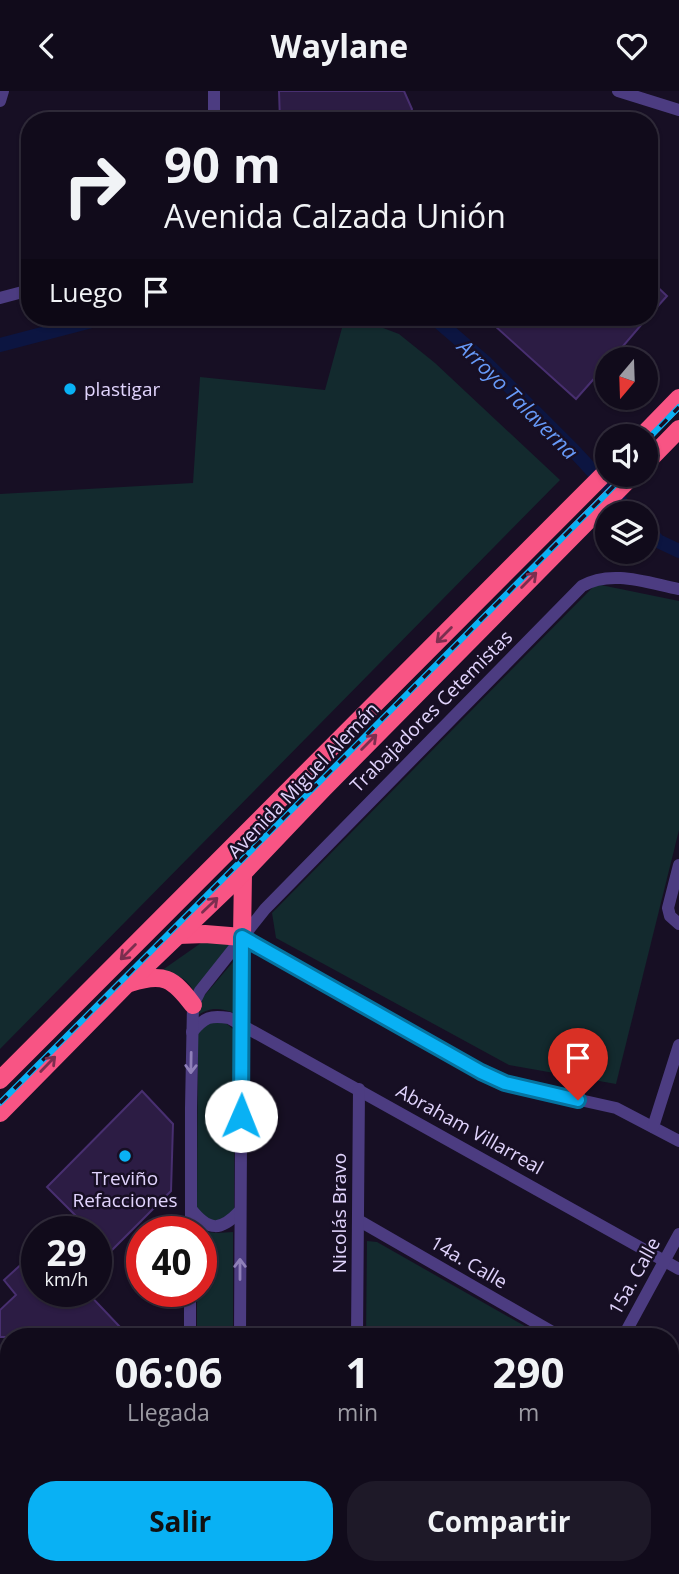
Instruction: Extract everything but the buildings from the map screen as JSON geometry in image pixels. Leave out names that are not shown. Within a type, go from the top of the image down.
[{"type":"highway","points":[[654,424],[679,398]]},
{"type":"highway","points":[[658,450],[679,429]]},
{"type":"highway","name":"Avenida Miguel Alemán","points":[[0,1080],[595,483]]},
{"type":"highway","name":"Avenida Miguel Alemán","points":[[0,1113],[127,984],[243,873],[621,487]]},
{"type":"highway","points":[[178,935],[242,937],[243,873]]},
{"type":"highway","points":[[127,984],[154,977],[166,979],[180,988],[193,1005]]},
{"type":"street","points":[[0,101],[3,91]]},
{"type":"street","points":[[214,91],[214,112]]},
{"type":"street","points":[[618,91],[679,110]]},
{"type":"street","points":[[0,298],[21,292]]},
{"type":"street","name":"Trabajadores Cetemistas","points":[[193,1005],[211,975],[265,909],[582,586],[598,579],[610,578],[679,589]]},
{"type":"street","points":[[674,920],[668,908],[679,865]]},
{"type":"street","points":[[240,1328],[242,937],[481,1072],[505,1083],[617,1108],[679,1141]]},
{"type":"street","points":[[191,1216],[193,1005]]},
{"type":"street","name":"Abraham Villarreal","points":[[192,1033],[208,1017],[229,1018],[679,1269]]},
{"type":"street","points":[[653,1126],[679,1045]]},
{"type":"street","name":"Nicolás Bravo","points":[[357,1328],[359,1089]]},
{"type":"street","points":[[191,1209],[200,1221],[219,1226],[228,1223],[240,1211]]},
{"type":"street","name":"14a. Calle","points":[[358,1220],[545,1328]]},
{"type":"street","name":"15a. Calle","points":[[628,1328],[679,1234]]},
{"type":"street","points":[[190,1307],[190,1328]]},
{"type":"green space","points":[[343,326],[378,326],[399,334],[435,363],[560,480],[0,1049],[0,494],[193,483],[200,377],[325,390]]},
{"type":"green space","points":[[596,584],[679,601],[679,830],[616,1084],[509,1065],[276,938],[272,913]]},
{"type":"green space","points":[[233,942],[194,992],[181,977],[161,971],[201,943]]},
{"type":"green space","points":[[233,962],[237,964],[234,1013],[216,1009],[198,1015],[198,1003]]},
{"type":"green space","points":[[214,1020],[227,1024],[235,1031],[234,1210],[217,1220],[217,1216],[205,1216],[197,1209],[198,1030]]},
{"type":"green space","points":[[233,1232],[233,1328],[197,1328],[197,1307],[217,1307],[217,1233]]},
{"type":"green space","points":[[367,1241],[377,1242],[528,1328],[366,1328]]},
{"type":"waterway","name":"Arroyo Talaverna","points":[[0,345],[73,326]]},
{"type":"waterway","name":"Arroyo Talaverna","points":[[443,326],[485,362],[620,501]]},
{"type":"waterway","name":"Arroyo Talaverna","points":[[658,541],[679,551]]},
{"type":"railway","points":[[658,429],[679,407]]},
{"type":"railway","points":[[0,1103],[613,487]]},
{"type":"place","name":"plastigar","points":[[70,389]]},
{"type":"place","name":"Treviño Refacciones","points":[[125,1156]]},
{"type":"route","points":[[241,1116],[242,937],[481,1072],[505,1083],[578,1100]]}]
